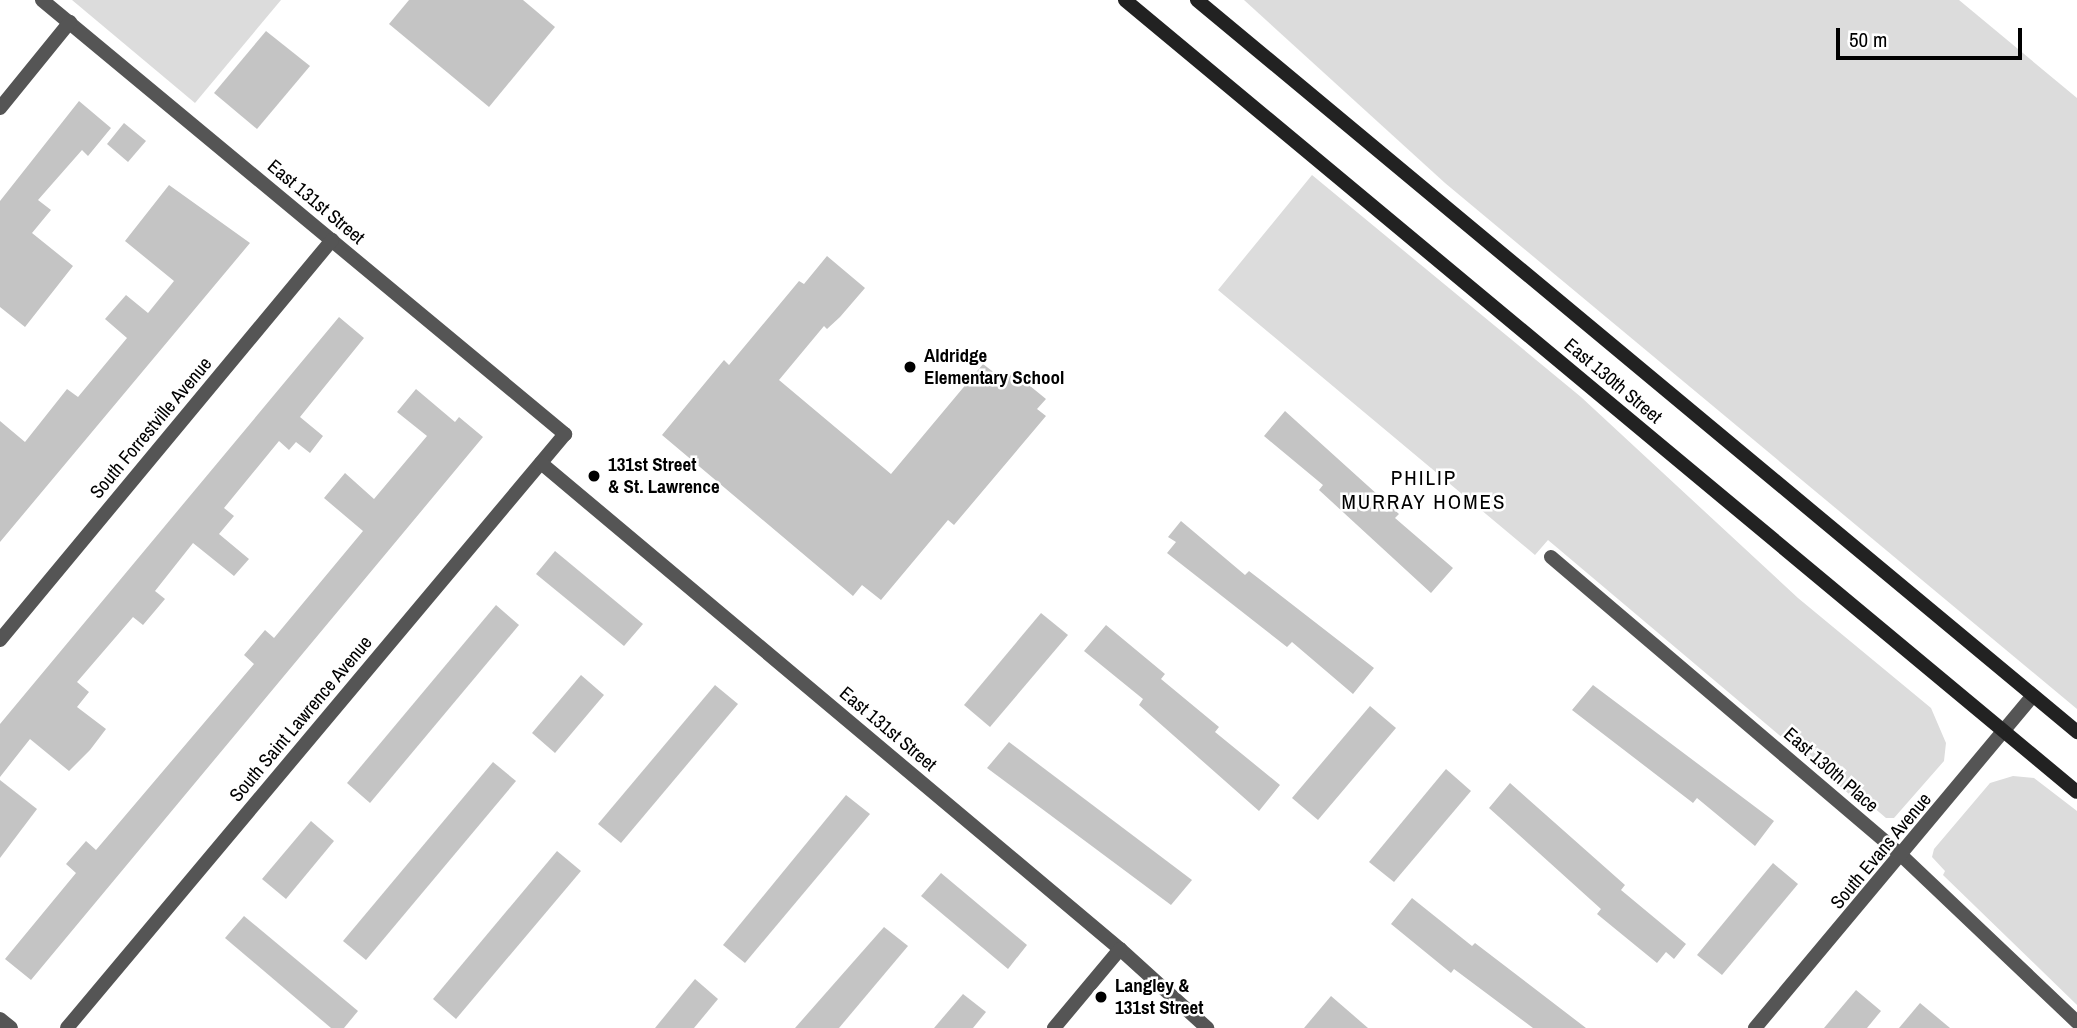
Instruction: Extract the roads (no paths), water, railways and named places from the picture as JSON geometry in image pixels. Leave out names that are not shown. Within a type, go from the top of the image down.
[{"type":"main road","name":"East 130th Street","points":[[1125,0],[2077,792]]},
{"type":"main road","name":"East 130th Street","points":[[1197,0],[2077,732]]},
{"type":"street","name":"East 131st Street","points":[[42,0],[565,434]]},
{"type":"street","points":[[0,108],[69,22]]},
{"type":"street","name":"South Forrestville Avenue","points":[[0,640],[332,240]]},
{"type":"street","name":"South Saint Lawrence Avenue","points":[[67,1028],[565,434]]},
{"type":"street","name":"East 131st Street","points":[[541,463],[1120,949],[1207,1028]]},
{"type":"street","name":"East 130th Place","points":[[1551,557],[1902,856],[2077,1022]]},
{"type":"street","name":"South Evans Avenue","points":[[1755,1028],[2034,696]]},
{"type":"street","points":[[1054,1028],[1120,949]]},
{"type":"street","points":[[0,1019],[11,1028]]},
{"type":"place","name":"Aldridge Elementary School","points":[[910,367]]},
{"type":"place","name":"131st Street & St. Lawrence","points":[[594,476]]},
{"type":"place","name":"Langley & 131st Street","points":[[1101,997]]},
{"type":"district","name":"PHILIP MURRAY HOMES","points":[[1424,490]]}]
